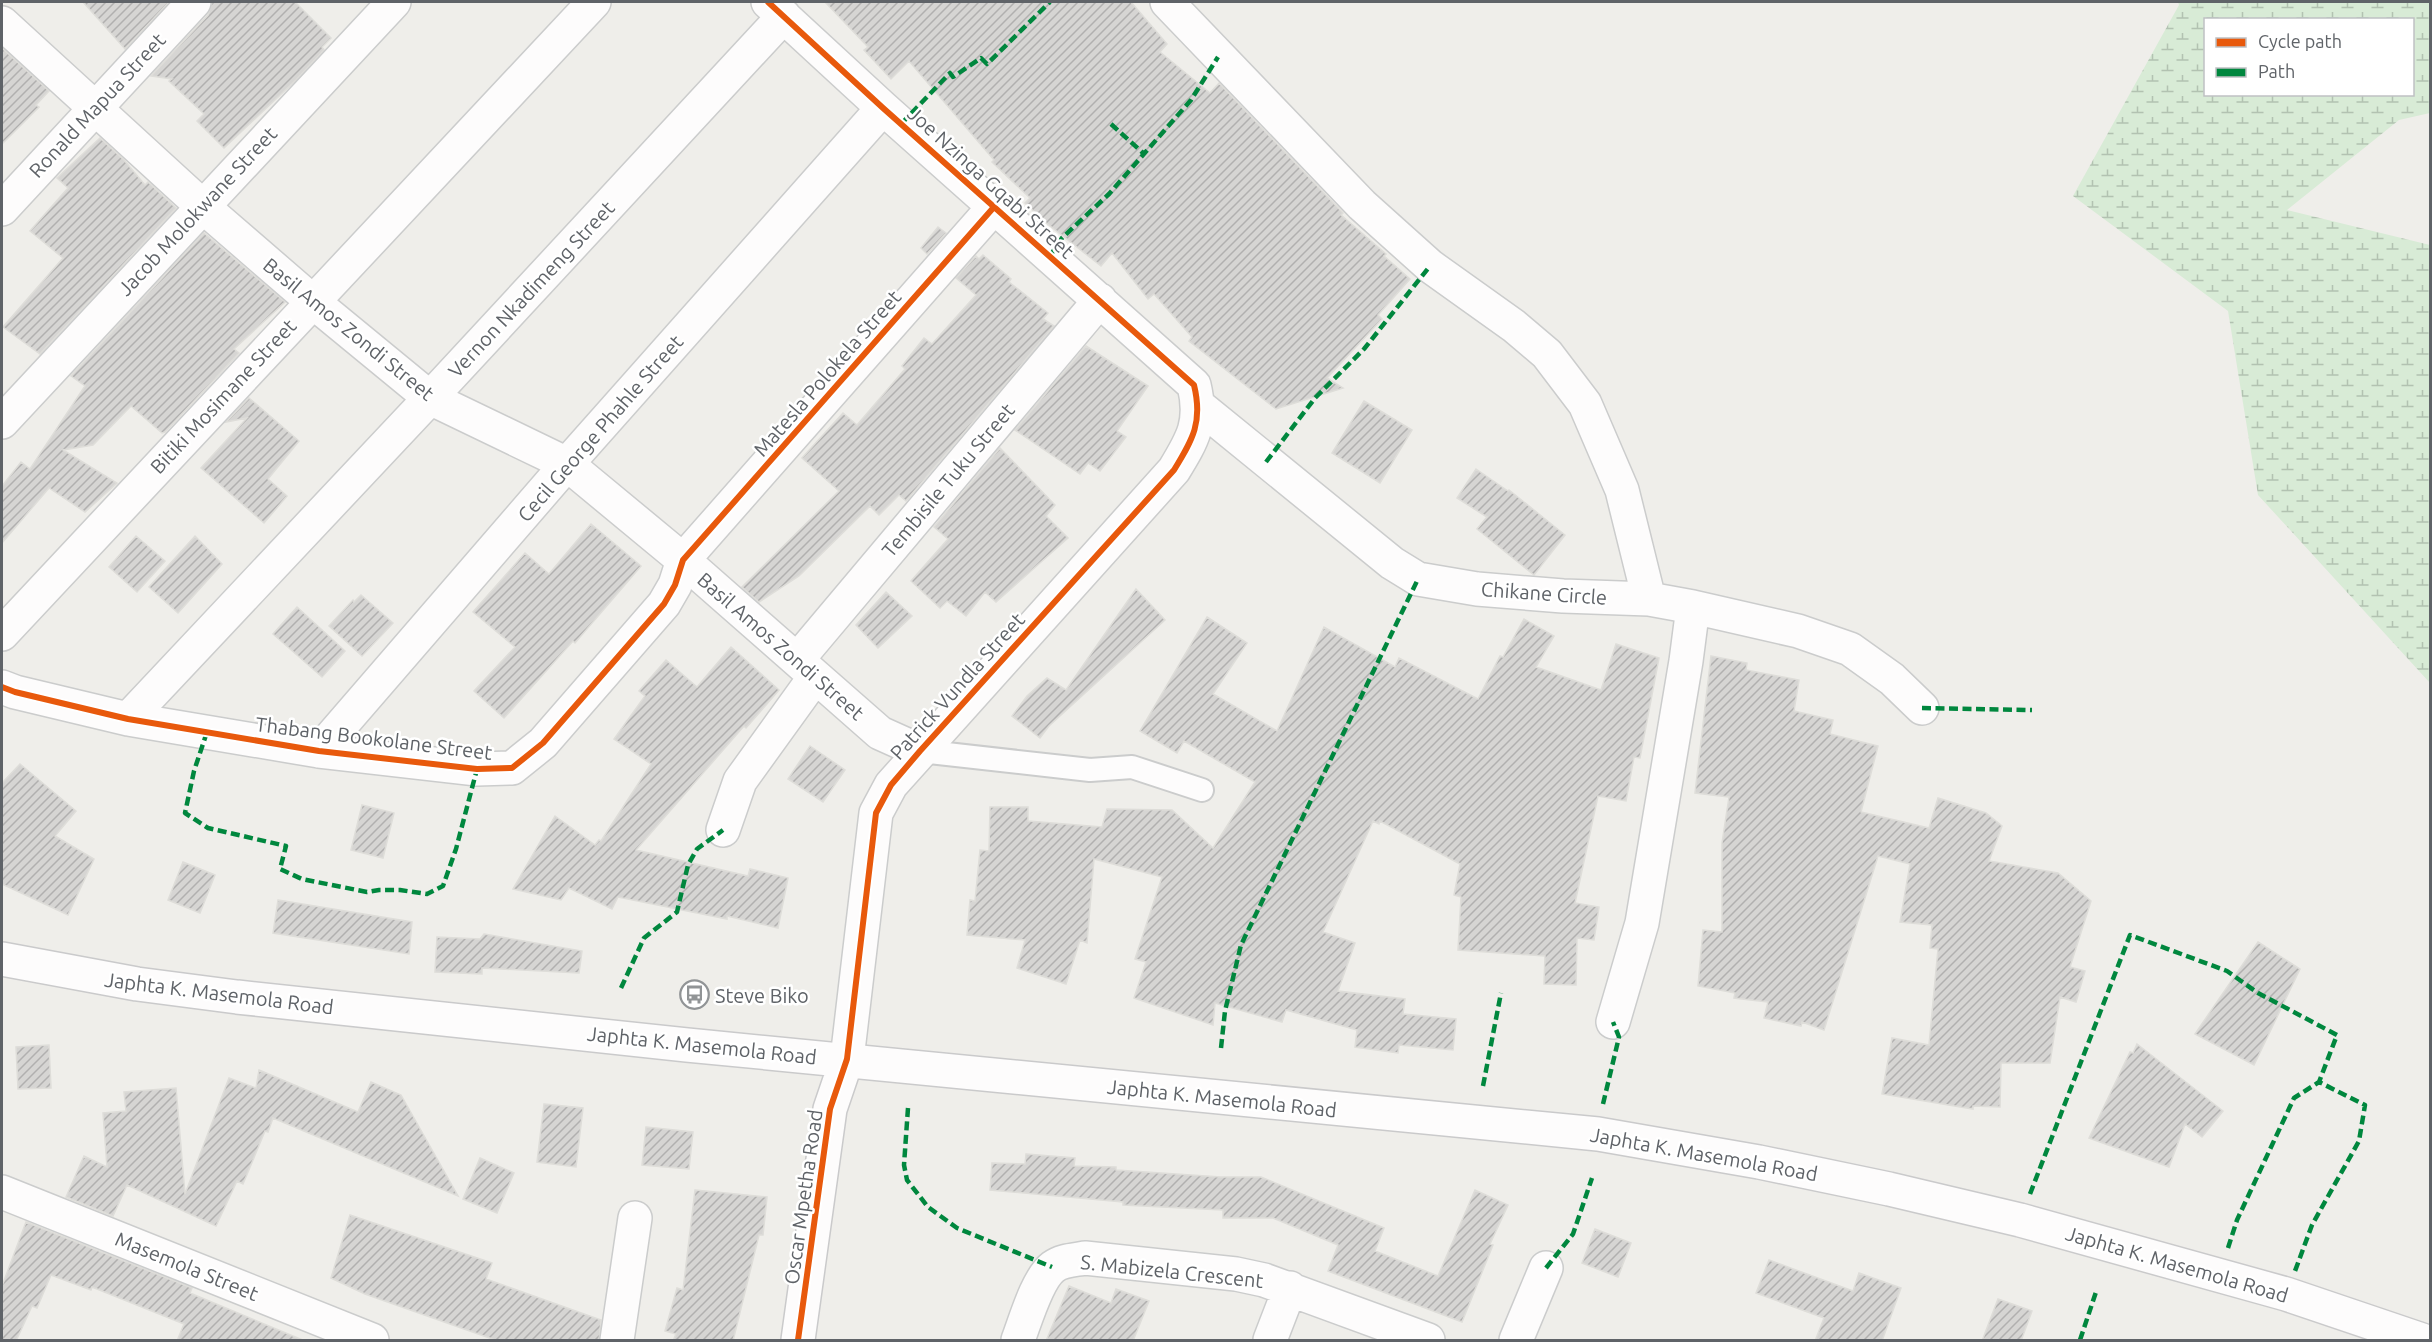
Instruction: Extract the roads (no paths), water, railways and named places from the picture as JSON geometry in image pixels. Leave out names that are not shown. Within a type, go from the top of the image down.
[{"type":"street","name":"Ronald Mapua Street","points":[[2,209],[194,2]]},
{"type":"street","name":"Jacob Molokwane Street","points":[[2,422],[201,205],[394,2]]},
{"type":"street","name":"Bitiki Mosimane Street","points":[[2,634],[594,2]]},
{"type":"street","points":[[1167,2],[1362,205],[1430,266],[1514,326],[1547,354],[1585,404],[1622,489],[1649,599]]},
{"type":"street","name":"Joe Nzinga Gqabi Street","points":[[776,9],[1100,300],[1197,395]]},
{"type":"street","name":"Vernon Nkadimeng Street","points":[[128,719],[430,398],[776,9]]},
{"type":"street","name":"Basil Amos Zondi Street","points":[[2,23],[201,205],[312,301],[430,398],[567,464],[684,560],[880,733],[920,752]]},
{"type":"street","name":"Cecil George Phahle Street","points":[[319,752],[567,464],[884,108]]},
{"type":"street","name":"Matesla Polokela Street","points":[[684,560],[994,207]]},
{"type":"street","name":"Tembisile Tuku Street","points":[[723,830],[740,781],[806,668],[1100,300]]},
{"type":"street","name":"Chikane Circle","points":[[1197,395],[1392,563],[1418,579],[1476,589],[1563,596],[1649,599],[1798,631],[1850,649],[1892,679],[1922,708]]},
{"type":"street","name":"Patrick Vundla Street","points":[[847,1059],[876,813],[891,785],[1174,470],[1193,440],[1197,395]]},
{"type":"street","name":"Thabang Bookolane Street","points":[[2,687],[128,719],[319,752],[477,769],[512,768],[543,743],[664,604],[675,585],[684,560]]},
{"type":"street","points":[[1613,1022],[1642,923],[1693,607]]},
{"type":"street","name":"Japhta K. Masemola Road","points":[[2,959],[137,984],[237,997],[687,1045],[1598,1134],[1748,1160],[1889,1189],[2020,1220],[2229,1277],[2422,1341]]},
{"type":"street","name":"Oscar Mpetha Road","points":[[798,1341],[830,1109],[847,1059]]},
{"type":"street","name":"Masemola Street","points":[[2,1192],[372,1341]]},
{"type":"street","points":[[617,1341],[635,1218]]},
{"type":"street","name":"S. Mabizela Crescent","points":[[1018,1341],[1041,1284],[1052,1267],[1068,1260],[1085,1258],[1236,1274],[1290,1288],[1428,1341]]},
{"type":"street","points":[[1516,1341],[1546,1268]]},
{"type":"street","points":[[1270,1341],[1290,1288]]},
{"type":"lane","points":[[920,752],[1090,770],[1132,767],[1202,790]]},
{"type":"place","name":"Steve Biko","points":[[694,995]]}]
